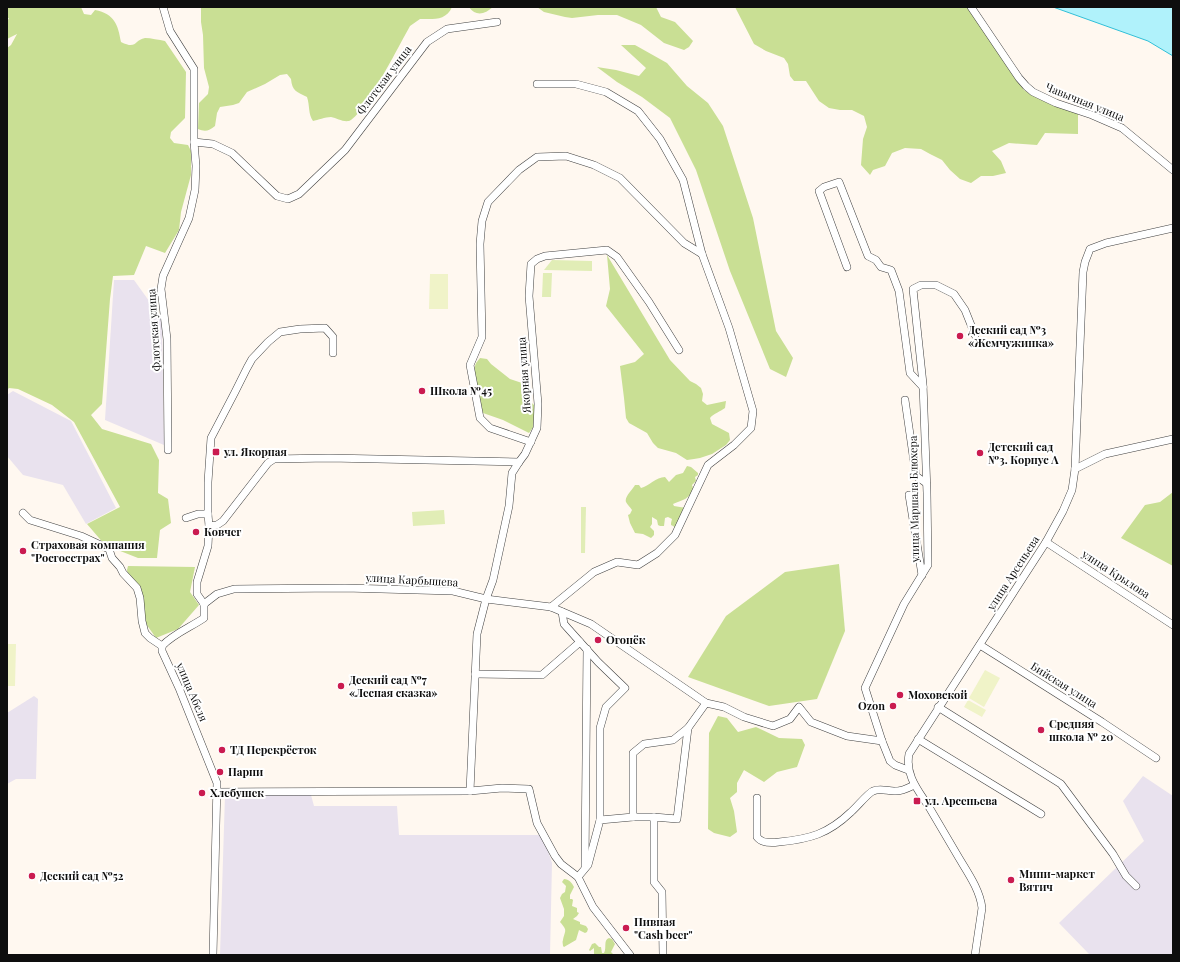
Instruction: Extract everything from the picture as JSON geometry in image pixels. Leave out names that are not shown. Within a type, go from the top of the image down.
[{"type":"street","name":"Флотская улица","points":[[163,7],[170,31],[194,68],[194,142],[196,166],[196,184],[193,203],[186,223],[162,276],[161,289],[167,339],[168,450]]},
{"type":"street","name":"Чавычная улица","points":[[972,7],[1019,78],[1033,92],[1056,103],[1092,115],[1122,128],[1173,170]]},
{"type":"street","name":"Флотская улица","points":[[194,142],[213,144],[232,153],[277,196],[288,199],[299,194],[345,150],[427,42],[447,29],[497,22]]},
{"type":"street","points":[[537,84],[576,84],[606,92],[638,111],[660,140],[683,180],[702,254],[729,328],[753,412],[751,428],[734,445],[708,465],[675,535],[657,553],[638,565],[617,562],[594,572],[551,607]]},
{"type":"street","points":[[531,442],[490,428],[480,418],[470,365],[482,337],[480,244],[482,221],[488,202],[519,170],[537,157],[566,156],[594,165],[620,178],[684,243],[702,254]]},
{"type":"street","points":[[847,267],[819,191],[824,187],[839,182],[868,256],[876,260],[881,267],[891,270],[899,291],[910,374],[923,387]]},
{"type":"street","name":"улица Арсеньева","points":[[975,955],[982,908],[979,896],[969,874],[914,785],[908,770],[908,754],[1046,542],[1064,511],[1072,490],[1075,469],[1083,272],[1090,249],[1106,243],[1173,228]]},
{"type":"street","name":"Якорная улица","points":[[470,791],[477,634],[486,599],[493,580],[509,506],[512,474],[518,462],[525,454],[537,428],[538,404],[529,296],[531,264],[537,259],[545,256],[607,250],[618,257],[649,302],[679,350]]},
{"type":"street","name":"улица Маршала Блюхера","points":[[908,770],[895,765],[890,761],[865,688],[904,604],[928,566],[923,387],[914,288],[921,285],[936,285],[954,294],[965,310],[976,335]]},
{"type":"street","points":[[23,513],[30,520],[81,536],[109,549],[112,558],[137,588],[140,598],[145,633],[162,646],[174,636],[204,618],[204,604],[197,594],[197,582],[208,546],[208,482],[211,438],[252,359],[280,332],[300,329],[325,328],[333,337],[334,352]]},
{"type":"street","points":[[904,400],[916,476],[926,483]]},
{"type":"street","points":[[1075,469],[1105,454],[1173,440]]},
{"type":"street","points":[[209,526],[218,525],[223,521],[268,463],[274,458],[518,462]]},
{"type":"street","points":[[909,495],[922,575]]},
{"type":"street","points":[[186,518],[198,514],[208,514]]},
{"type":"street","name":"улица Крылова","points":[[1046,542],[1173,625]]},
{"type":"street","name":"улица Карбышева","points":[[204,604],[217,594],[234,589],[345,588],[453,591],[486,599],[551,607],[591,624],[706,703]]},
{"type":"street","points":[[562,612],[564,624],[587,650],[625,688],[606,708],[600,728],[600,820],[588,865],[578,876]]},
{"type":"street","points":[[476,674],[542,675],[580,642]]},
{"type":"street","name":"Бийская улица","points":[[980,645],[1156,758]]},
{"type":"street","name":"улица Абеля","points":[[162,646],[162,651],[217,783],[213,955]]},
{"type":"street","points":[[585,868],[587,650]]},
{"type":"street","points":[[633,817],[633,753],[644,744],[673,740],[688,728],[706,703],[724,707],[744,717],[773,726],[790,719],[799,707],[811,722],[848,736],[882,741]]},
{"type":"street","points":[[938,707],[1061,784],[1113,854],[1126,876],[1136,886]]},
{"type":"street","points":[[600,820],[633,817],[677,819],[688,728]]},
{"type":"street","points":[[918,739],[1041,814]]},
{"type":"street","points":[[757,798],[757,837],[763,842],[775,843],[817,835],[831,828],[843,820],[870,793],[874,791],[881,790],[896,792],[914,785]]},
{"type":"street","points":[[217,792],[470,791],[502,788],[529,789],[540,830],[561,864],[578,876],[593,907],[630,955]]},
{"type":"street","points":[[654,817],[654,882],[662,892],[663,955]]},
{"type":"shaded area","points":[[114,280],[134,280],[162,319],[164,445],[105,420]]},
{"type":"shaded area","points":[[13,391],[71,421],[116,508],[86,524],[63,485],[23,475],[7,456],[7,395]]},
{"type":"shaded area","points":[[34,696],[38,699],[36,779],[16,779],[7,784],[7,713]]},
{"type":"shaded area","points":[[1143,776],[1173,796],[1173,955],[1088,955],[1089,954],[1059,923],[1144,841],[1123,801]]},
{"type":"shaded area","points":[[225,795],[311,795],[314,806],[397,806],[399,835],[543,835],[552,863],[550,955],[220,955]]},
{"type":"green space","points":[[7,7],[81,7],[84,14],[91,15],[95,10],[102,12],[111,17],[117,25],[121,42],[133,45],[145,38],[165,41],[186,72],[185,118],[171,132],[170,138],[174,143],[188,145],[191,151],[191,175],[181,212],[179,230],[165,253],[146,246],[134,275],[113,276],[102,404],[91,415],[102,429],[151,444],[159,460],[158,493],[168,499],[171,523],[160,530],[157,558],[138,558],[105,545],[87,524],[120,507],[74,422],[52,405],[18,389],[9,388],[7,390],[7,48],[11,45],[17,34],[7,39],[7,22],[9,18],[7,18]]},
{"type":"green space","points":[[201,7],[452,7],[443,17],[434,19],[420,19],[410,26],[372,93],[363,107],[349,121],[331,117],[313,121],[310,116],[307,97],[294,89],[291,79],[287,74],[280,75],[247,92],[239,103],[220,107],[217,113],[215,126],[205,131],[198,129],[199,103],[208,94],[209,87],[204,68]]},
{"type":"green space","points":[[469,7],[493,7],[484,13],[478,13]]},
{"type":"green space","points":[[537,7],[656,7],[661,17],[675,22],[693,41],[689,47],[684,50],[664,43],[641,25],[617,15],[598,15],[572,18],[544,12]]},
{"type":"green space","points":[[735,7],[968,7],[1024,90],[1037,98],[1078,114],[1078,134],[1045,133],[1037,145],[1009,143],[992,151],[1001,161],[1006,173],[993,176],[981,176],[971,183],[960,179],[942,160],[921,149],[905,148],[892,153],[885,166],[873,170],[870,175],[861,165],[863,139],[867,127],[864,116],[852,110],[829,108],[819,101],[806,81],[794,81],[790,76],[788,64],[784,58],[766,51],[754,44]]},
{"type":"green space","points":[[621,45],[635,45],[667,63],[687,86],[708,103],[723,126],[753,218],[776,331],[793,358],[786,377],[770,369],[730,271],[696,170],[670,118],[597,67],[639,76],[646,68]]},
{"type":"green space","points":[[607,255],[670,360],[690,381],[701,388],[703,394],[702,401],[707,405],[726,401],[725,408],[710,418],[712,424],[729,433],[730,440],[726,445],[712,454],[687,460],[676,453],[658,448],[647,433],[629,423],[626,418],[620,366],[635,362],[644,354],[606,306],[610,289]]},
{"type":"green space","points":[[552,260],[592,261],[592,271],[544,270]]},
{"type":"green space","points":[[543,273],[552,273],[551,297],[542,297]]},
{"type":"green space","points":[[430,274],[448,274],[448,309],[429,309]]},
{"type":"green space","points":[[480,358],[487,359],[510,379],[522,383],[522,396],[537,408],[534,426],[529,433],[503,420],[483,413],[478,400],[474,369]]},
{"type":"green space","points":[[687,466],[691,467],[698,473],[698,475],[695,477],[696,481],[692,485],[693,488],[690,495],[686,499],[673,504],[674,506],[686,508],[675,527],[671,525],[672,519],[668,517],[665,518],[664,526],[660,526],[658,525],[657,520],[652,517],[652,524],[650,527],[654,531],[654,535],[651,538],[643,534],[635,533],[628,515],[632,510],[626,503],[627,495],[635,485],[639,485],[641,488],[662,477],[665,477],[669,482],[676,475],[683,473]]},
{"type":"green space","points":[[1173,492],[1173,566],[1121,538],[1145,505],[1160,502]]},
{"type":"green space","points":[[581,507],[586,507],[585,553],[581,553]]},
{"type":"green space","points":[[444,510],[445,524],[413,526],[412,512]]},
{"type":"green space","points":[[839,564],[845,631],[817,699],[769,706],[688,677],[726,616],[785,572]]},
{"type":"green space","points":[[128,566],[195,567],[190,592],[199,605],[178,629],[156,638],[144,621],[139,589],[128,575]]},
{"type":"green space","points":[[7,644],[16,644],[15,686],[7,686]]},
{"type":"green space","points":[[985,670],[1000,678],[984,707],[969,698]]},
{"type":"green space","points":[[968,700],[986,710],[982,717],[964,707]]},
{"type":"green space","points":[[718,716],[727,718],[738,732],[756,727],[779,738],[802,739],[805,745],[797,767],[777,772],[764,782],[744,770],[737,783],[737,792],[730,798],[734,811],[737,832],[730,837],[714,833],[708,829],[709,733]]},
{"type":"green space","points":[[564,879],[570,882],[574,887],[570,895],[570,899],[573,900],[572,906],[577,908],[577,912],[579,913],[573,919],[586,926],[588,929],[585,933],[579,930],[576,940],[564,947],[563,942],[565,929],[560,922],[564,916],[564,909],[560,898],[565,892],[566,886],[562,882]]},
{"type":"green space","points":[[609,938],[612,939],[615,944],[611,952],[614,955],[597,955],[594,954],[594,948],[590,951],[589,950],[592,944],[595,943],[601,947],[602,953],[604,953],[606,940]]},
{"type":"water","points":[[1053,7],[1173,7],[1173,56],[1148,41]]},
{"type":"place","name":"Деский сад №3 «Жемчужинка»","points":[[960,336]]},
{"type":"place","name":"Школа №45","points":[[422,391]]},
{"type":"place","name":"ул. Якорная","points":[[216,452]]},
{"type":"place","name":"Детский сад №3. Корпус А","points":[[980,453]]},
{"type":"place","name":"Ковчег","points":[[196,532]]},
{"type":"place","name":"Страховая компания \"Росгосстрах\"","points":[[23,551]]},
{"type":"place","name":"Огонёк","points":[[598,640]]},
{"type":"place","name":"Деский сад №7 «Лесная сказка»","points":[[341,686]]},
{"type":"place","name":"Моховской","points":[[900,695]]},
{"type":"place","name":"Ozon","points":[[893,706]]},
{"type":"place","name":"Средняя школа № 20","points":[[1041,730]]},
{"type":"place","name":"ТД Перекрёсток","points":[[222,750]]},
{"type":"place","name":"Парни","points":[[220,772]]},
{"type":"place","name":"Хлебушек","points":[[202,793]]},
{"type":"place","name":"ул. Арсеньева","points":[[917,801]]},
{"type":"place","name":"Деский сад №52","points":[[32,876]]},
{"type":"place","name":"Мини-маркет Вятич","points":[[1011,880]]},
{"type":"place","name":"Пивная \"Cash beer\"","points":[[626,928]]}]
